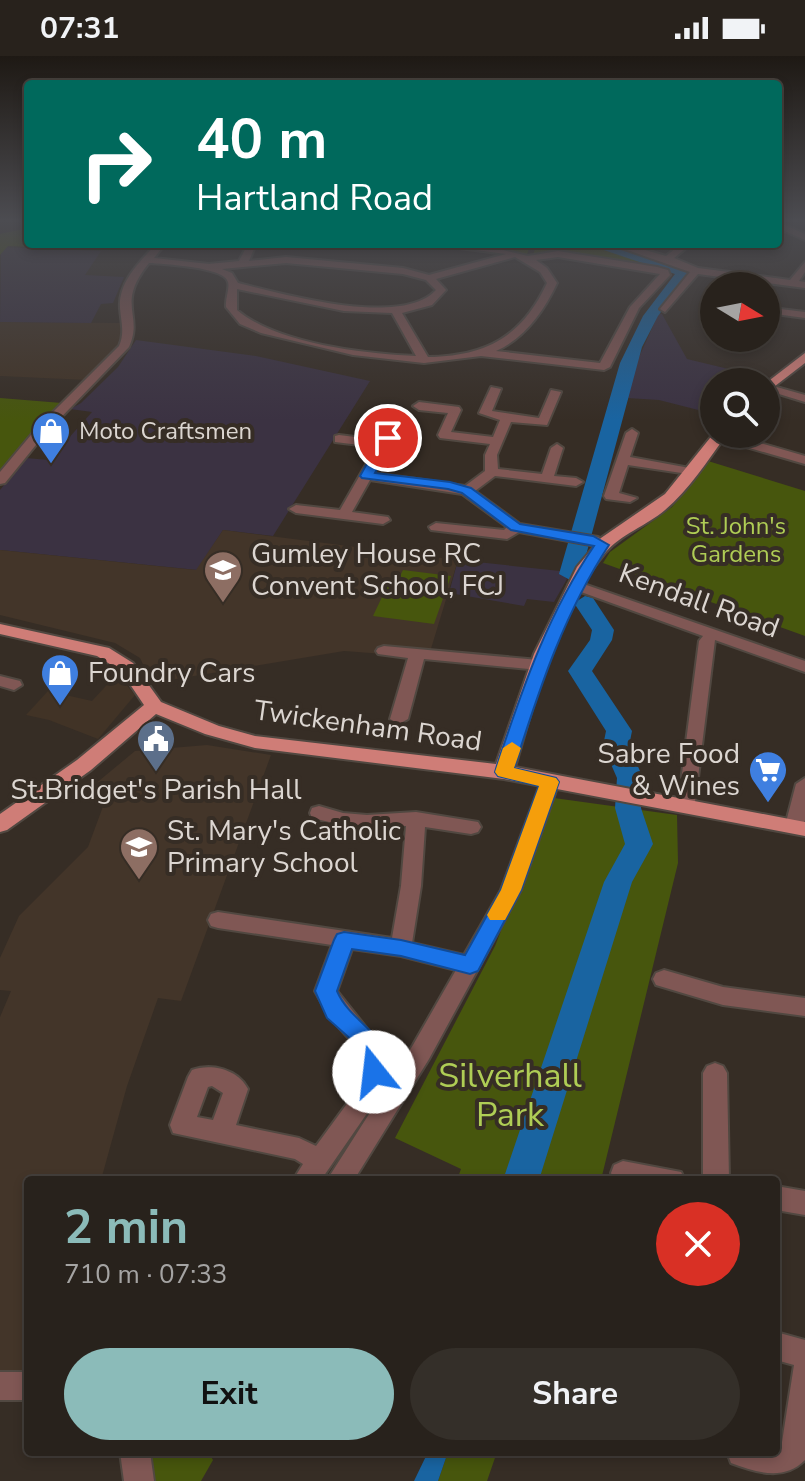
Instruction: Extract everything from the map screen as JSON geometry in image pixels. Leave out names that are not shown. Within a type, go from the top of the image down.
[{"type":"main road","points":[[780,377],[805,357]]},
{"type":"main road","points":[[504,772],[539,665],[575,585],[598,543],[643,521],[663,504],[709,448]]},
{"type":"main road","points":[[0,629],[111,656],[127,667],[154,706],[84,765],[0,825]]},
{"type":"main road","name":"Twickenham Road","points":[[154,706],[212,730],[255,742],[504,772],[800,827]]},
{"type":"street","points":[[0,480],[40,432],[124,347],[130,334],[125,311],[126,294],[130,288]]},
{"type":"street","points":[[232,288],[229,305],[233,313],[248,325],[264,332],[361,353],[424,360],[481,353],[604,367],[629,316],[654,288]]},
{"type":"street","points":[[246,288],[350,308],[396,311],[428,304],[440,295],[439,288]]},
{"type":"street","points":[[481,353],[513,337],[550,288]]},
{"type":"street","points":[[665,309],[683,288]]},
{"type":"street","points":[[396,311],[424,360]]},
{"type":"street","points":[[780,312],[805,315]]},
{"type":"street","points":[[495,389],[485,413],[549,422],[555,392]]},
{"type":"street","points":[[780,392],[805,399]]},
{"type":"street","points":[[419,406],[457,408],[444,435],[497,441]]},
{"type":"street","points":[[492,472],[491,455],[507,418]]},
{"type":"street","points":[[630,498],[611,496],[632,433]]},
{"type":"street","points":[[339,439],[386,441],[344,515]]},
{"type":"street","points":[[764,448],[805,460]]},
{"type":"street","points":[[547,479],[556,451],[571,456]]},
{"type":"street","points":[[623,460],[690,472]]},
{"type":"street","points":[[467,491],[492,472],[576,482]]},
{"type":"street","points":[[367,476],[450,486],[467,491],[516,527],[598,543]]},
{"type":"street","points":[[296,509],[383,520]]},
{"type":"street","points":[[436,527],[507,535],[516,527]]},
{"type":"street","name":"Kendall Road","points":[[575,585],[805,667]]},
{"type":"street","points":[[687,805],[707,641],[712,634]]},
{"type":"street","points":[[384,651],[539,665]]},
{"type":"street","points":[[399,719],[417,654]]},
{"type":"street","points":[[343,1176],[421,1052],[511,890],[550,782]]},
{"type":"street","points":[[800,827],[805,784]]},
{"type":"street","points":[[319,813],[337,821],[358,823],[416,819],[471,827]]},
{"type":"street","points":[[401,948],[411,886],[416,819]]},
{"type":"street","points":[[218,920],[401,948],[470,965]]},
{"type":"street","points":[[221,1132],[299,1149],[314,1170],[371,1089],[377,1055],[363,1036],[335,1011],[326,991],[344,940]]},
{"type":"street","points":[[664,979],[723,996],[805,1007]]},
{"type":"street","points":[[715,1073],[716,1176]]},
{"type":"street","points":[[623,1173],[644,1176]]},
{"type":"street","points":[[780,1199],[805,1203]]},
{"type":"street","points":[[780,1347],[805,1354]]},
{"type":"street","points":[[752,1456],[763,1460],[786,1461],[796,1448],[805,1374]]},
{"type":"street","points":[[0,1386],[24,1386]]},
{"type":"street","points":[[136,1456],[139,1481]]},
{"type":"shaded area","points":[[0,288],[120,288],[113,303],[101,304],[91,323],[0,322]]},
{"type":"shaded area","points":[[659,313],[687,359],[724,368],[700,368],[700,410],[659,400],[627,398],[630,377]]},
{"type":"shaded area","points":[[0,322],[120,323],[122,333],[119,345],[87,380],[0,376]]},
{"type":"shaded area","points":[[136,340],[256,356],[370,381],[273,536],[223,530],[197,570],[0,550],[0,490],[26,458],[49,460],[92,412],[70,409],[81,403],[118,367]]},
{"type":"shaded area","name":"Gumley House RC Convent School, FCJ","points":[[223,530],[458,560],[430,652],[384,654],[344,651],[152,683],[140,658],[115,643],[0,615],[0,550],[196,570]]},
{"type":"shaded area","points":[[458,560],[560,571],[567,579],[554,602],[527,599],[524,606],[449,593]]},
{"type":"shaded area","points":[[117,674],[135,695],[98,739],[49,720],[26,715],[48,691],[92,701]]},
{"type":"shaded area","name":"St. Mary's Catholic Primary School","points":[[207,745],[271,755],[181,1001],[158,998],[127,1086],[102,1176],[24,1176],[24,1371],[0,1372],[0,1017],[11,991],[0,990],[0,958],[19,916],[88,847],[108,793],[94,785],[135,751]]},
{"type":"green space","points":[[0,398],[62,403],[0,471]]},
{"type":"green space","name":"St. John's Gardens","points":[[708,461],[805,491],[805,636],[603,563],[610,552],[672,507]]},
{"type":"green space","points":[[403,570],[451,576],[434,624],[373,616],[389,582],[397,582]]},
{"type":"green space","name":"Silverhall Park","points":[[554,798],[677,815],[678,863],[602,1176],[458,1176],[461,1169],[395,1138],[495,946]]},
{"type":"green space","points":[[150,1456],[210,1456],[213,1460],[201,1481],[153,1481]]},
{"type":"green space","points":[[447,1456],[496,1456],[487,1481],[438,1481]]},
{"type":"water","points":[[426,1456],[447,1456],[438,1481],[414,1481]]},
{"type":"waterway","points":[[570,574],[628,363],[651,316],[671,288]]},
{"type":"waterway","points":[[522,1176],[618,882],[639,844],[628,808],[630,778],[616,746],[619,731],[580,671],[601,640],[603,630],[585,603]]},
{"type":"slow traffic","points":[[498,915],[511,890],[550,782],[504,772],[512,748]]},
{"type":"place","name":"Moto Craftsmen","points":[[51,465]]},
{"type":"place","name":"Gumley House RC Convent School, FCJ","points":[[223,604]]},
{"type":"place","name":"Foundry Cars","points":[[60,707]]},
{"type":"place","name":"St.Bridget's Parish Hall","points":[[156,773]]},
{"type":"place","name":"Sabre Food & Wines","points":[[768,804]]},
{"type":"place","name":"St. Mary's Catholic Primary School","points":[[139,881]]},
{"type":"route","points":[[374,1072],[377,1055],[363,1036],[335,1011],[326,991],[344,940],[401,948],[470,965],[511,890],[550,782],[504,772],[508,759],[539,665],[575,585],[602,545],[593,540],[516,527],[467,491],[450,486],[367,476],[388,438]]}]
